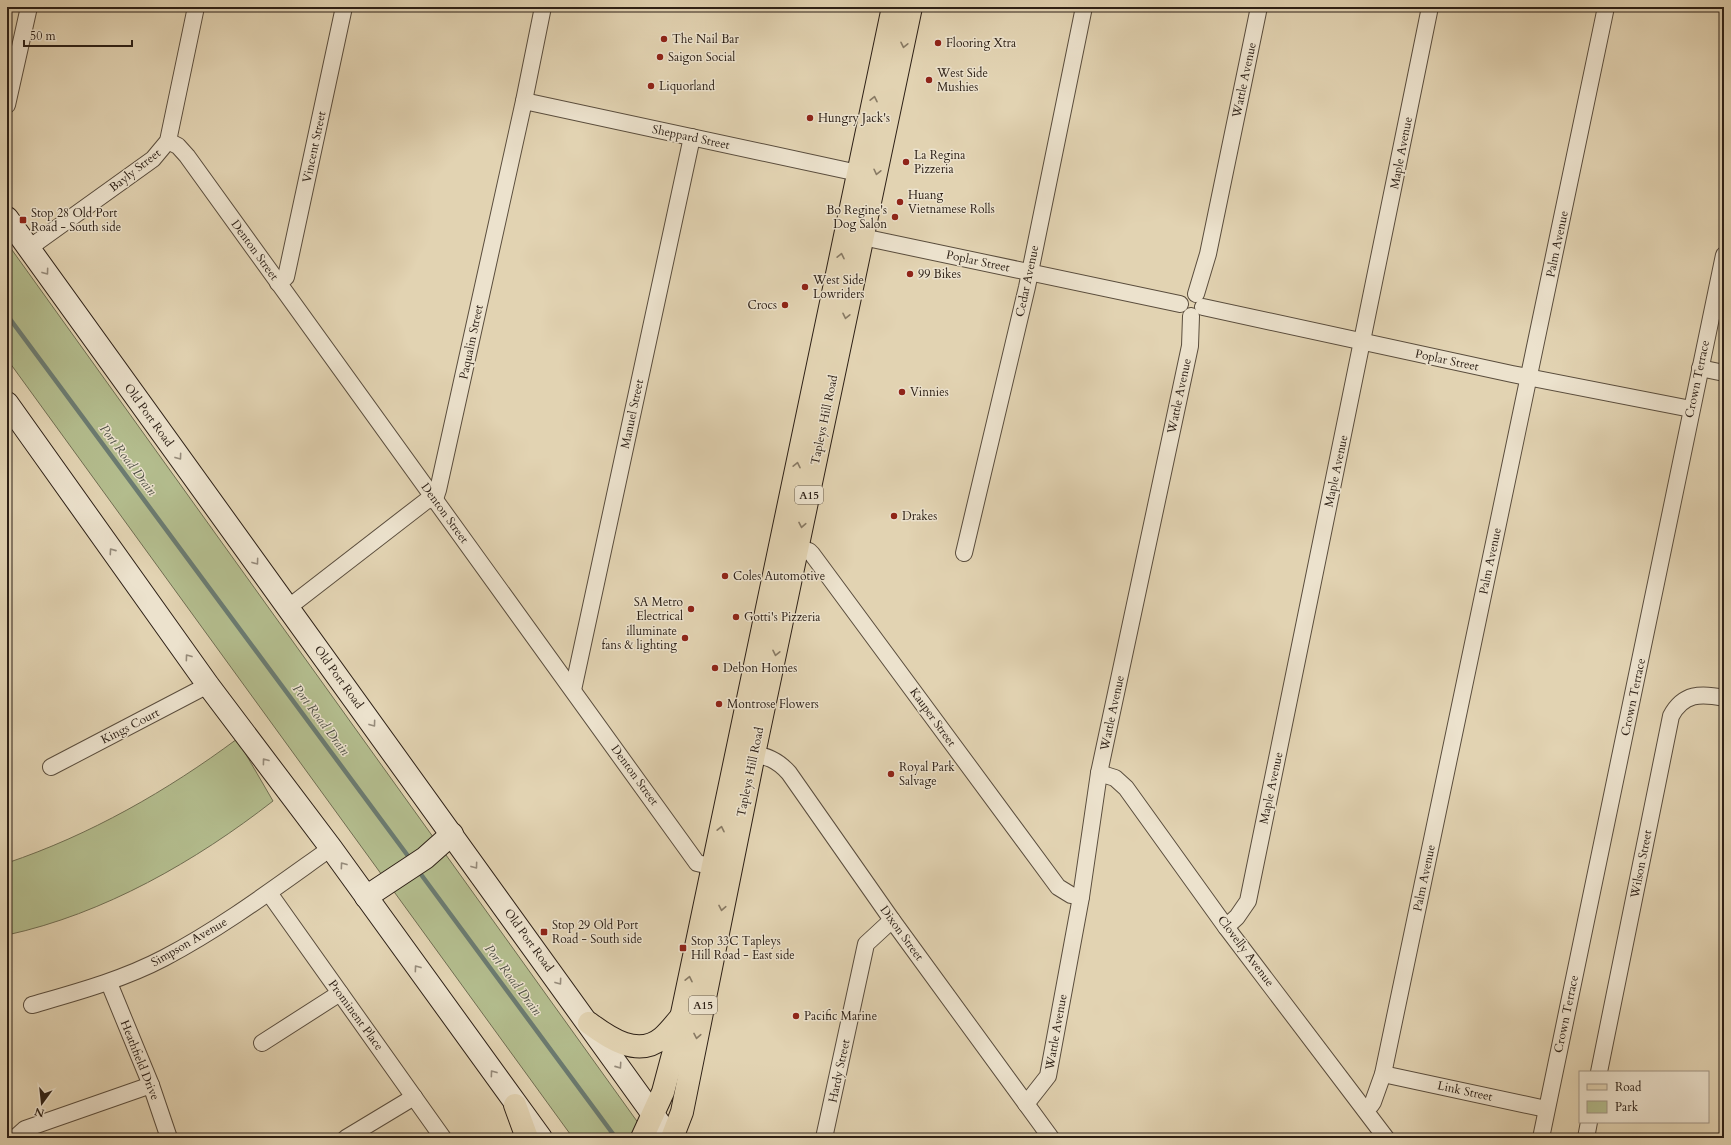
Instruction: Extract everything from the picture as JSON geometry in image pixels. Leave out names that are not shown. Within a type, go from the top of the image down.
[{"type":"main road","name":"Tapleys Hill Road","points":[[854,235],[858,174],[893,7]]},
{"type":"main road","name":"Tapleys Hill Road","points":[[671,1138],[682,1112],[722,868],[854,235],[911,7]]},
{"type":"main road","name":"Old Port Road","points":[[7,218],[671,1138]]},
{"type":"main road","points":[[7,403],[208,685],[331,848],[515,1105],[541,1138]]},
{"type":"main road","points":[[366,897],[400,876],[425,858],[452,834]]},
{"type":"main road","name":"Tapleys Hill Road","points":[[653,1113],[663,1092],[681,1017],[722,868]]},
{"type":"main road","points":[[589,1023],[608,1037],[625,1045],[636,1046],[649,1045],[662,1038],[681,1017]]},
{"type":"main road","points":[[515,1105],[527,1138]]},
{"type":"main road","name":"A15","points":[[642,1138],[653,1113]]},
{"type":"street","points":[[7,105],[29,7]]},
{"type":"street","name":"Bayly Street","points":[[29,248],[153,159],[168,141],[196,7]]},
{"type":"street","name":"Vincent Street","points":[[278,283],[286,277],[344,7]]},
{"type":"street","name":"Paqualin Street","points":[[435,499],[524,101],[543,7]]},
{"type":"street","name":"Cedar Avenue","points":[[964,553],[1030,272],[1084,7]]},
{"type":"street","name":"Wattle Avenue","points":[[1026,1104],[1048,1076],[1081,897],[1099,773],[1190,346],[1196,306],[1259,7]]},
{"type":"street","name":"Maple Avenue","points":[[1226,926],[1238,917],[1248,901],[1430,7]]},
{"type":"street","name":"Palm Avenue","points":[[1364,1108],[1374,1102],[1383,1074],[1606,7]]},
{"type":"street","name":"Sheppard Street","points":[[524,101],[858,174]]},
{"type":"street","name":"Manuel Street","points":[[573,690],[692,137]]},
{"type":"street","name":"Denton Street","points":[[168,141],[178,146],[187,156],[698,863],[722,868]]},
{"type":"street","name":"Poplar Street","points":[[854,235],[1180,304],[1185,295],[1196,306],[1529,377],[1691,409]]},
{"type":"street","name":"Crown Terrace","points":[[1540,1138],[1633,698],[1691,409],[1724,255]]},
{"type":"street","points":[[1700,368],[1724,373]]},
{"type":"street","points":[[289,607],[426,502],[435,499]]},
{"type":"street","name":"Kauper Street","points":[[790,545],[809,551],[817,560],[1058,887],[1071,894],[1081,897]]},
{"type":"street","name":"Kings Court","points":[[51,767],[208,685]]},
{"type":"street","name":"Wilson Street","points":[[1599,1071],[1671,716],[1676,706],[1685,699],[1697,696],[1724,698]]},
{"type":"street","name":"Dixon Street","points":[[746,752],[771,758],[780,763],[789,772],[892,920],[1051,1138]]},
{"type":"street","name":"Clovelly Avenue","points":[[1099,773],[1115,778],[1126,788],[1226,926],[1386,1138]]},
{"type":"street","name":"Simpson Avenue","points":[[32,1006],[109,983],[163,959],[211,932],[269,893],[331,848]]},
{"type":"street","name":"Prominent Place","points":[[269,893],[443,1138]]},
{"type":"street","name":"Hardy Street","points":[[824,1138],[866,944],[892,920]]},
{"type":"street","name":"Heathfield Drive","points":[[109,983],[151,1085],[169,1138]]},
{"type":"street","points":[[262,1043],[340,993]]},
{"type":"street","name":"Link Street","points":[[1383,1074],[1546,1109]]},
{"type":"street","points":[[15,1138],[25,1129],[151,1085]]},
{"type":"street","points":[[346,1138],[414,1097]]},
{"type":"street","points":[[1586,1138],[1589,1123]]},
{"type":"green space","points":[[7,243],[649,1138],[573,1138],[7,359]]},
{"type":"green space","points":[[237,739],[273,801],[213,844],[148,883],[79,914],[43,926],[7,935],[7,863],[68,839],[127,810],[183,776]]},
{"type":"waterway","name":"Port Road Drain","points":[[7,315],[411,860]]},
{"type":"waterway","name":"Port Road Drain","points":[[417,869],[616,1138]]},
{"type":"place","name":"The Nail Bar","points":[[664,39]]},
{"type":"place","name":"Flooring Xtra","points":[[938,43]]},
{"type":"place","name":"Saigon Social","points":[[660,57]]},
{"type":"place","name":"West Side Mushies","points":[[929,80]]},
{"type":"place","name":"Liquorland","points":[[651,86]]},
{"type":"place","name":"Hungry Jack's","points":[[810,118]]},
{"type":"place","name":"La Regina Pizzeria","points":[[906,162]]},
{"type":"place","name":"Huang Vietnamese Rolls","points":[[900,202]]},
{"type":"place","name":"Bo Regine's Dog Salon","points":[[895,217]]},
{"type":"place","name":"Stop 28 Old Port Road - South side","points":[[23,220]]},
{"type":"place","name":"99 Bikes","points":[[910,274]]},
{"type":"place","name":"West Side Lowriders","points":[[805,287]]},
{"type":"place","name":"Crocs","points":[[785,305]]},
{"type":"place","name":"Vinnies","points":[[902,392]]},
{"type":"place","name":"Drakes","points":[[894,516]]},
{"type":"place","name":"Coles Automotive","points":[[725,576]]},
{"type":"place","name":"SA Metro Electrical","points":[[691,609]]},
{"type":"place","name":"Gotti's Pizzeria","points":[[736,617]]},
{"type":"place","name":"illuminate fans & lighting","points":[[685,638]]},
{"type":"place","name":"Debon Homes","points":[[715,668]]},
{"type":"place","name":"Montrose Flowers","points":[[719,704]]},
{"type":"place","name":"Royal Park Salvage","points":[[891,774]]},
{"type":"place","name":"Stop 29 Old Port Road - South side","points":[[544,932]]},
{"type":"place","name":"Stop 33C Tapleys Hill Road - East side","points":[[683,948]]},
{"type":"place","name":"Pacific Marine","points":[[796,1016]]}]
